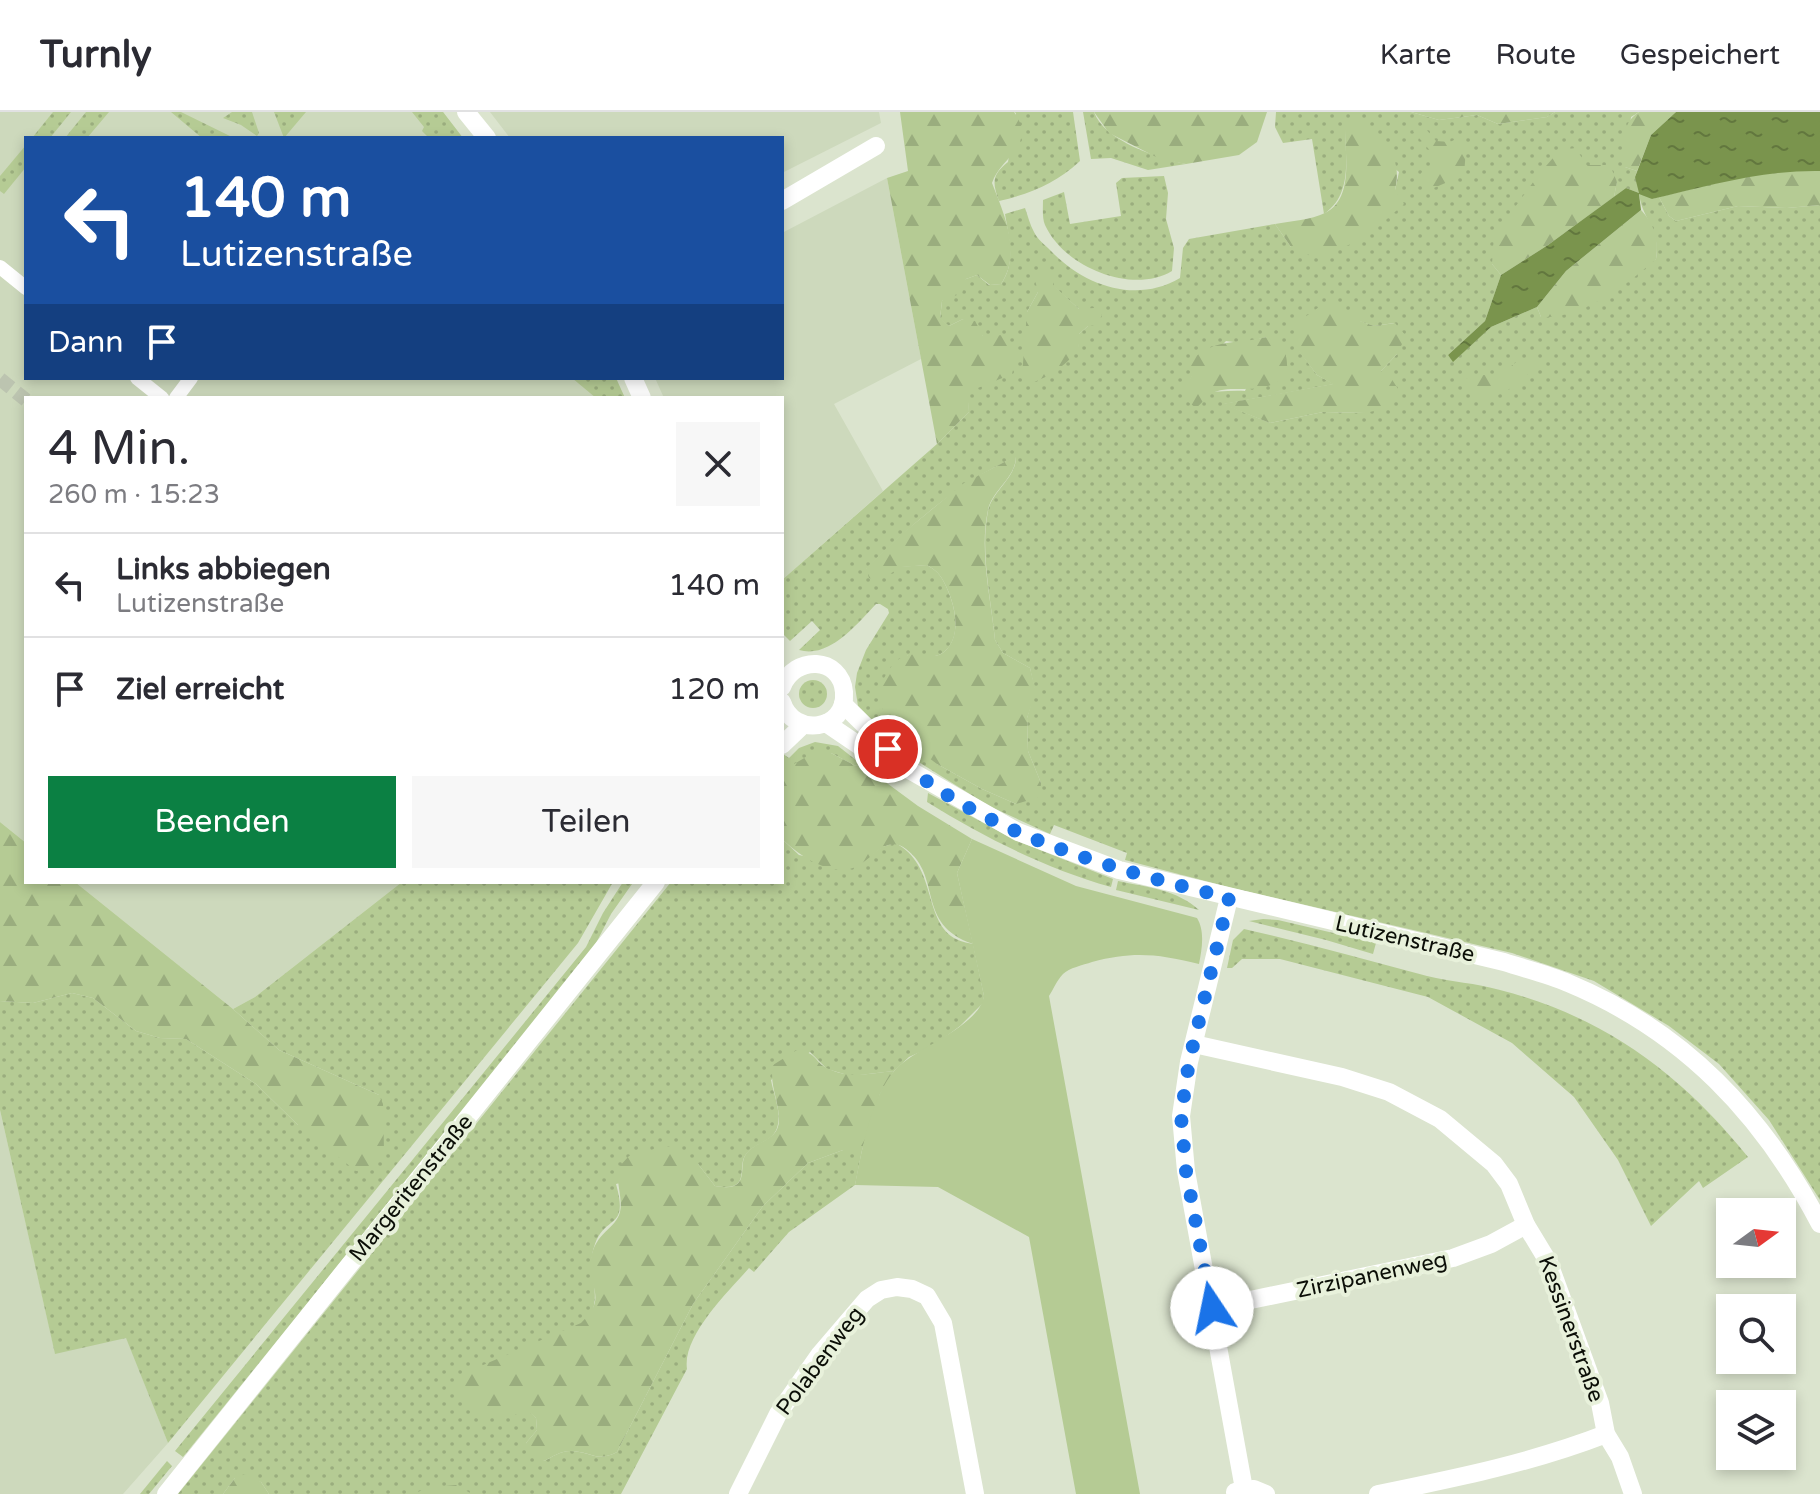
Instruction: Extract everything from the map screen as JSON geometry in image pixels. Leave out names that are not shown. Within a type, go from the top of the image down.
[{"type":"street","points":[[466,112],[485,136]]},
{"type":"street","points":[[784,200],[876,146]]},
{"type":"street","points":[[0,267],[24,286]]},
{"type":"street","points":[[140,380],[160,396]]},
{"type":"street","points":[[784,683],[789,673],[789,661],[814,663],[831,669],[842,684],[843,704],[839,712],[819,726],[795,721],[784,708]]},
{"type":"street","name":"Lutizenstraße","points":[[843,704],[911,771]]},
{"type":"street","name":"Lutizenstraße","points":[[826,723],[873,755],[911,771],[980,812],[1050,845],[1119,870],[1504,962],[1566,982],[1617,1006],[1661,1033],[1738,1101],[1785,1163],[1820,1224]]},
{"type":"street","points":[[784,743],[803,725]]},
{"type":"street","name":"Margeritenstraße","points":[[166,1494],[654,884]]},
{"type":"street","points":[[1229,898],[1182,1097],[1182,1131],[1239,1492],[1254,1489],[1266,1494]]},
{"type":"street","name":"Kessinerstraße","points":[[1194,1044],[1342,1077],[1389,1092],[1451,1128],[1494,1164],[1513,1192],[1526,1225],[1549,1263],[1600,1403],[1606,1434],[1620,1457],[1633,1494]]},
{"type":"street","name":"Zirzipanenweg","points":[[1212,1308],[1453,1258],[1491,1244],[1526,1225]]},
{"type":"street","name":"Polabenweg","points":[[738,1494],[778,1414],[820,1354],[867,1299],[881,1290],[897,1287],[927,1296],[943,1323],[975,1494]]},
{"type":"street","points":[[1378,1494],[1534,1460],[1606,1434]]},
{"type":"shaded area","points":[[0,112],[443,112],[461,136],[24,136],[24,380],[616,380],[624,396],[24,396],[24,841],[0,822]]},
{"type":"shaded area","points":[[490,112],[879,112],[881,123],[784,172],[784,136],[508,136]]},
{"type":"shaded area","points":[[887,178],[921,359],[834,404],[883,491],[784,578],[784,396],[663,396],[656,380],[784,380],[784,232]]},
{"type":"shaded area","points":[[77,884],[399,884],[255,997],[233,1009]]},
{"type":"shaded area","points":[[0,1110],[55,1353],[126,1337],[168,1443],[123,1494],[0,1494]]},
{"type":"green space","points":[[53,112],[71,112],[52,136],[34,136]]},
{"type":"green space","points":[[86,112],[109,112],[89,136],[67,136]]},
{"type":"green space","points":[[171,112],[181,112],[230,136],[200,136]]},
{"type":"green space","points":[[232,112],[252,112],[259,133],[257,136],[223,118]]},
{"type":"green space","points":[[274,112],[306,112],[286,136]]},
{"type":"green space","points":[[412,112],[443,112],[461,136],[427,136],[422,131],[424,127]]},
{"type":"green space","points":[[900,112],[1014,112],[1022,134],[1020,143],[992,183],[1009,234],[1011,247],[1007,272],[1001,284],[990,285],[977,275],[966,279],[962,293],[942,301],[940,318],[949,326],[963,319],[975,321],[983,336],[1004,335],[1018,350],[1012,374],[968,392],[969,412],[937,444],[887,178],[908,171]]},
{"type":"green space","points":[[1014,112],[1073,112],[1080,161],[1042,187],[999,201],[995,179],[1008,162]]},
{"type":"green space","points":[[1083,112],[1094,112],[1109,132],[1133,147],[1186,164],[1148,170],[1111,158],[1091,159]]},
{"type":"green space","points":[[1094,112],[1267,112],[1257,142],[1239,155],[1186,164],[1160,159],[1109,133]]},
{"type":"green space","points":[[1276,112],[1411,112],[1439,120],[1477,115],[1498,124],[1547,117],[1555,112],[1639,112],[1631,117],[1625,167],[1637,171],[1635,177],[1652,199],[1659,197],[1669,216],[1676,221],[1738,206],[1787,208],[1820,205],[1820,1200],[1769,1120],[1719,1064],[1669,1026],[1594,981],[1512,953],[1125,860],[1127,853],[1054,825],[1050,834],[989,806],[901,751],[858,706],[855,687],[857,673],[866,650],[889,613],[888,609],[876,604],[842,638],[821,649],[799,650],[820,630],[812,621],[790,641],[784,635],[784,578],[937,444],[969,412],[967,392],[983,336],[963,319],[949,326],[940,319],[942,301],[966,279],[977,275],[989,285],[1001,284],[1010,259],[1005,214],[1025,208],[1037,237],[1064,263],[1094,282],[1128,290],[1146,290],[1180,278],[1183,248],[1189,239],[1275,224],[1291,247],[1395,190],[1399,172],[1345,129],[1343,187],[1333,206],[1324,214],[1312,139],[1283,143],[1275,127]],"holes":[[[1617,181],[1614,197],[1626,188],[1639,193],[1654,232],[1656,259],[1541,317],[1537,307],[1491,327],[1453,361],[1448,355],[1485,321],[1501,275],[1492,264]],[[1056,271],[1052,285],[1079,309],[1088,326],[1079,334],[1078,347],[1027,312],[1038,292]],[[1359,321],[1374,326],[1394,323],[1397,354],[1381,371],[1364,413],[1323,412],[1270,423],[1224,404],[1334,384],[1317,375],[1293,342]],[[1267,337],[1245,391],[1184,391],[1192,376],[1226,341],[1242,343]],[[1016,457],[1012,471],[990,504],[986,527],[987,576],[995,640],[1003,653],[1030,668],[1035,691],[1027,718],[1028,751],[1041,783],[1016,804],[937,764],[907,655],[936,656],[944,652],[954,636],[953,605],[941,577],[927,565],[866,569],[918,521],[955,492]]]},
{"type":"green space","points":[[1411,112],[1555,112],[1547,117],[1498,124],[1477,115],[1439,120]]},
{"type":"green space","points":[[1639,112],[1676,112],[1651,135],[1637,171],[1625,167],[1624,144],[1628,123]]},
{"type":"green space","points":[[1352,122],[1363,122],[1390,152],[1396,168],[1395,190],[1404,204],[1364,239],[1315,258],[1291,247],[1275,224],[1314,217],[1334,206],[1344,187],[1345,129]]},
{"type":"green space","points":[[1425,128],[1436,141],[1450,142],[1462,136],[1466,149],[1464,175],[1429,190],[1420,182],[1421,173],[1431,166],[1433,154],[1413,131]]},
{"type":"green space","points":[[24,147],[24,169],[4,194],[0,191],[0,176]]},
{"type":"green space","points":[[1576,148],[1586,165],[1610,165],[1617,182],[1614,197],[1501,275],[1492,264],[1494,236],[1560,150]]},
{"type":"green space","points":[[1791,170],[1820,171],[1820,205],[1787,208],[1738,206],[1676,221],[1669,216],[1659,197],[1741,177]]},
{"type":"green space","points":[[1164,176],[1168,193],[1166,219],[1174,248],[1172,271],[1156,278],[1138,280],[1101,273],[1067,253],[1045,225],[1043,200],[1064,192],[1070,224],[1121,216],[1116,183],[1122,178]]},
{"type":"green space","points":[[1641,210],[1655,233],[1656,259],[1618,289],[1588,306],[1557,316],[1541,317],[1537,307],[1566,271]]},
{"type":"green space","points":[[1043,269],[1057,270],[1053,285],[1079,309],[1094,308],[1102,315],[1097,325],[1088,326],[1079,334],[1075,353],[1063,365],[1048,376],[1026,383],[1022,376],[1027,312],[1038,292],[1034,276]]},
{"type":"green space","points":[[1326,302],[1334,303],[1343,314],[1359,313],[1360,321],[1374,326],[1395,323],[1406,336],[1397,354],[1381,371],[1391,378],[1400,392],[1390,408],[1364,413],[1323,412],[1270,423],[1222,404],[1333,384],[1317,375],[1292,342],[1298,322]]},
{"type":"green space","points":[[1267,337],[1284,352],[1287,375],[1267,386],[1219,391],[1196,408],[1186,400],[1183,391],[1192,375],[1189,362],[1199,354],[1217,345]]},
{"type":"green space","points":[[1520,359],[1538,362],[1525,377],[1503,393],[1475,400],[1460,381],[1475,375],[1500,375]]},
{"type":"green space","points":[[574,380],[617,380],[624,396],[594,396]]},
{"type":"green space","points":[[1016,456],[1012,471],[990,503],[985,542],[995,640],[1003,653],[1030,668],[1036,692],[1027,718],[1028,751],[1041,783],[1040,797],[1016,804],[937,764],[888,727],[877,692],[886,675],[902,657],[913,654],[935,656],[944,652],[954,635],[955,615],[941,577],[927,565],[902,567],[879,580],[869,578],[866,568],[964,483]]},
{"type":"green space","points":[[813,680],[823,684],[827,694],[823,704],[813,708],[803,704],[799,694],[803,684]]},
{"type":"green space","points":[[815,742],[838,746],[861,764],[856,766],[831,753],[784,770],[784,755],[789,758],[799,748]]},
{"type":"green space","points":[[813,753],[831,753],[856,766],[861,764],[918,806],[972,839],[957,873],[973,944],[943,925],[936,913],[924,873],[906,849],[891,844],[885,846],[860,865],[843,870],[824,867],[784,841],[784,770]]},
{"type":"green space","points":[[928,793],[1015,840],[1113,879],[1111,887],[1063,871],[993,840],[927,802]]},
{"type":"green space","points":[[0,822],[24,841],[24,884],[77,884],[279,1050],[379,1095],[383,1104],[384,1150],[368,1169],[356,1171],[298,1125],[256,1084],[186,1039],[160,1038],[136,1031],[93,998],[72,993],[33,1003],[0,1001]]},
{"type":"green space","points":[[972,839],[1076,886],[1197,918],[1201,929],[1199,964],[1146,955],[1120,956],[1066,972],[1049,996],[1140,1494],[1076,1494],[1029,1237],[938,1187],[855,1185],[869,1124],[887,1080],[905,1061],[971,1018],[984,996],[957,873]]},
{"type":"green space","points":[[784,841],[799,855],[854,867],[882,847],[895,843],[908,852],[918,864],[944,929],[956,939],[973,944],[983,1003],[960,1026],[933,1046],[909,1057],[894,1071],[851,1076],[827,1069],[810,1052],[771,1080],[778,1113],[776,1130],[770,1138],[747,1153],[741,1177],[735,1185],[715,1186],[698,1164],[616,1184],[618,1215],[600,1235],[592,1253],[595,1295],[592,1313],[504,1418],[528,1410],[536,1418],[537,1430],[526,1443],[544,1461],[567,1451],[598,1457],[617,1452],[693,1304],[763,1206],[808,1163],[843,1150],[862,1150],[855,1185],[789,1232],[754,1272],[749,1268],[699,1329],[687,1356],[687,1369],[621,1494],[269,1494],[261,1482],[235,1478],[223,1494],[178,1494],[669,884],[784,884]]},
{"type":"green space","points":[[1118,881],[1172,894],[1199,910],[1116,890]]},
{"type":"green space","points":[[399,884],[612,884],[578,943],[168,1443],[126,1338],[55,1354],[0,1110],[0,1001],[33,1003],[72,993],[93,998],[136,1031],[160,1038],[186,1039],[256,1084],[298,1125],[379,1095],[279,1050],[233,1009],[255,997]]},
{"type":"green space","points":[[622,884],[632,884],[611,914],[592,951],[183,1457],[175,1451],[586,947]]},
{"type":"green space","points":[[1263,919],[1376,943],[1373,954],[1249,921]]},
{"type":"green space","points":[[1244,929],[1427,976],[1500,990],[1574,1016],[1638,1052],[1668,1075],[1696,1100],[1748,1157],[1703,1188],[1699,1181],[1651,1226],[1618,1160],[1574,1097],[1512,1043],[1428,997],[1280,959],[1242,959],[1232,968],[1227,968],[1233,940]]},
{"type":"green space","points":[[797,1050],[813,1055],[829,1069],[845,1074],[894,1071],[880,1094],[862,1150],[843,1150],[808,1163],[763,1206],[693,1304],[617,1452],[598,1457],[567,1451],[544,1461],[529,1456],[526,1443],[537,1430],[536,1418],[528,1411],[498,1418],[474,1411],[461,1400],[458,1393],[457,1384],[462,1374],[581,1323],[589,1314],[595,1299],[591,1269],[593,1250],[618,1218],[621,1202],[618,1168],[629,1156],[666,1146],[679,1149],[698,1164],[715,1186],[735,1186],[741,1177],[746,1154],[778,1127],[773,1065]]},
{"type":"green space","points":[[167,1461],[172,1466],[149,1494],[140,1494]]},
{"type":"green space","points":[[245,1474],[261,1482],[269,1494],[223,1494],[235,1478]]},
{"type":"green space","points":[[456,1485],[472,1494],[415,1494],[425,1488]]},
{"type":"water","points":[[1676,112],[1820,112],[1820,171],[1756,176],[1652,199],[1639,194],[1641,210],[1566,271],[1537,307],[1491,327],[1453,362],[1448,355],[1485,321],[1501,275],[1626,188],[1639,193],[1635,177],[1651,135]]},
{"type":"tunnel","points":[[0,379],[24,398]]},
{"type":"route","points":[[888,749],[923,779],[1018,832],[1119,870],[1229,898],[1189,1062],[1181,1116],[1186,1171],[1212,1308]]}]
